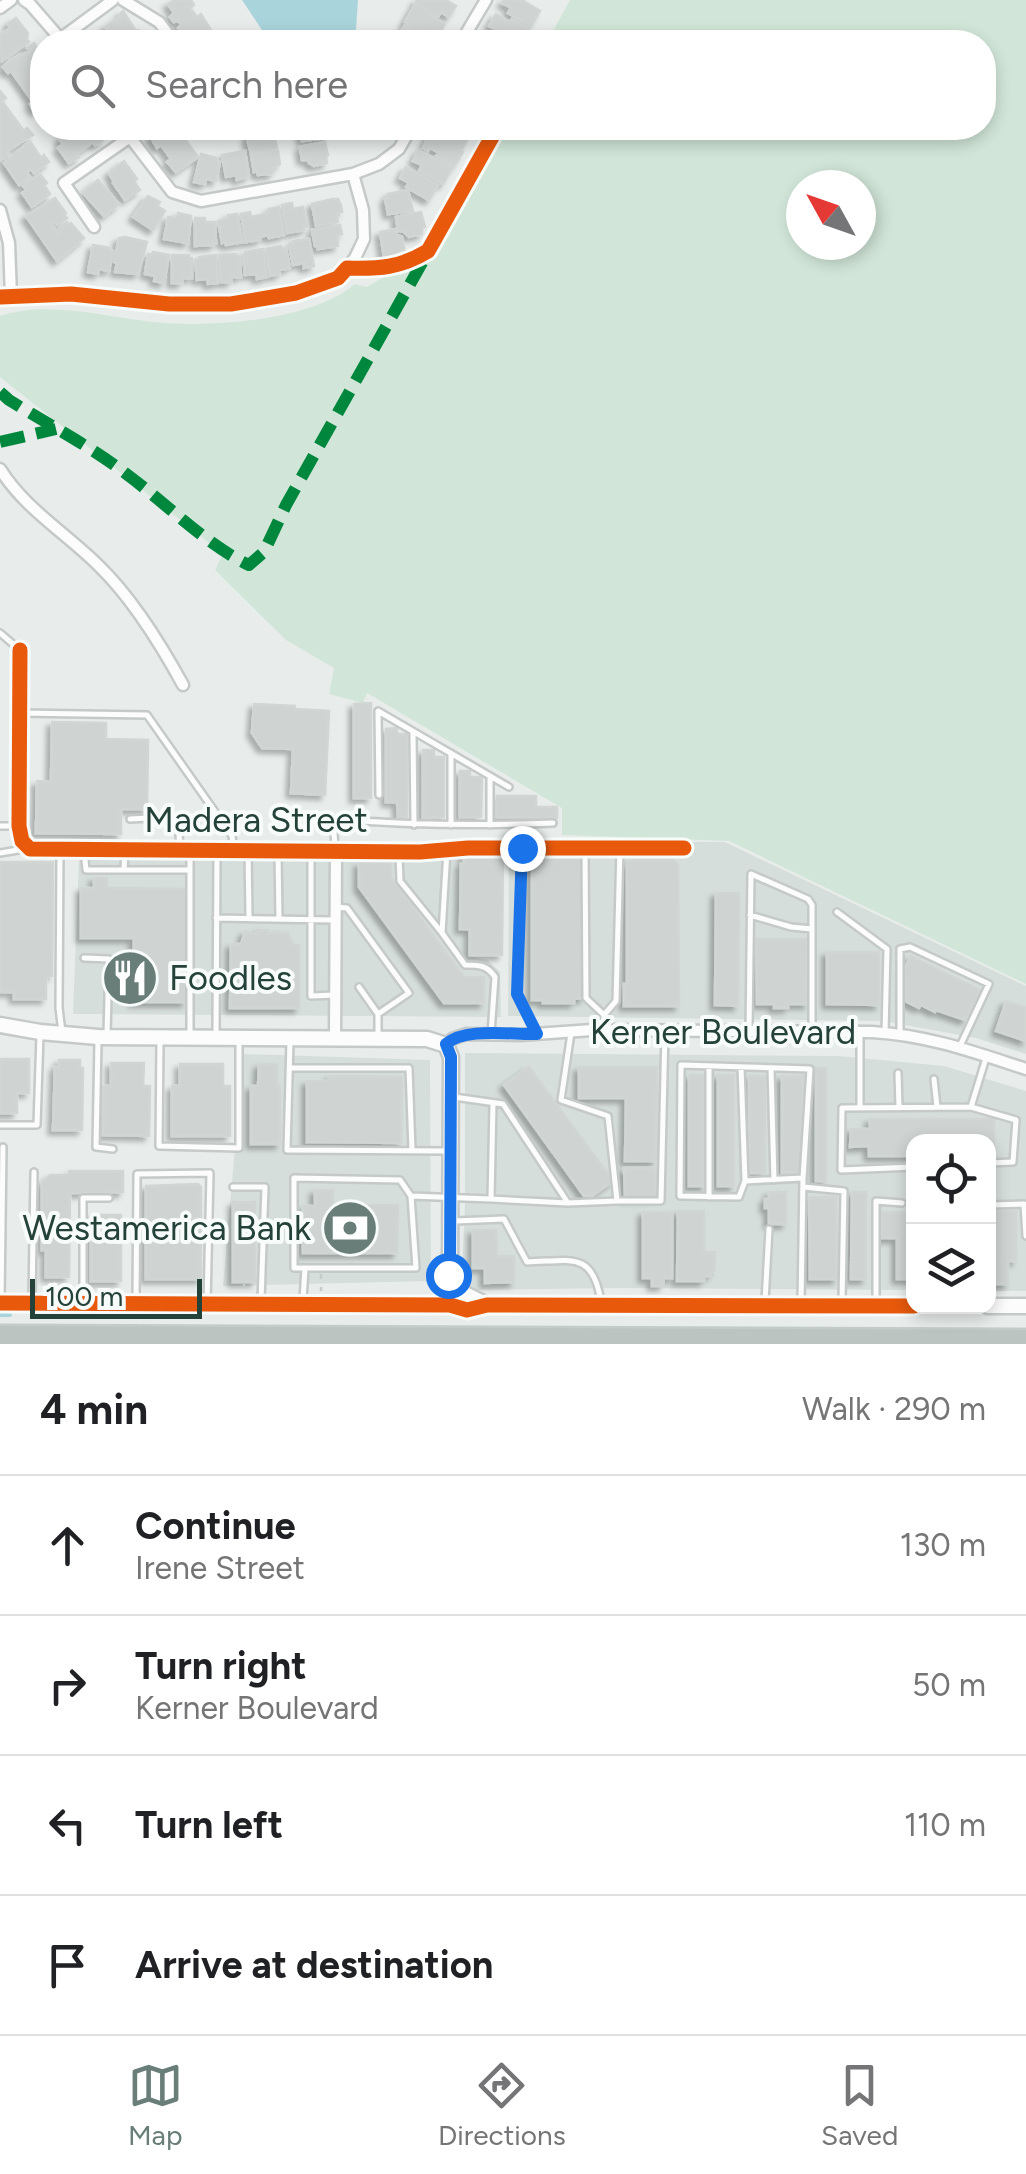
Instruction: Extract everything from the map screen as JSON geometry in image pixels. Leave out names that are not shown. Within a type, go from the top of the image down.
[{"type":"highway","points":[[0,1328],[80,1336]]},
{"type":"highway","points":[[0,1336],[1026,1340]]},
{"type":"street","points":[[0,8],[11,0]]},
{"type":"street","points":[[24,0],[52,30]]},
{"type":"street","points":[[75,30],[112,0]]},
{"type":"street","points":[[122,0],[159,22],[165,30]]},
{"type":"street","points":[[468,30],[486,0]]},
{"type":"street","points":[[94,228],[64,183],[116,140]]},
{"type":"street","points":[[132,140],[172,192],[200,201],[353,174],[378,164],[404,140]]},
{"type":"street","points":[[0,210],[9,243],[6,296],[82,294],[156,304],[218,305],[296,293],[338,278],[355,258],[364,239],[363,210],[353,174]]},
{"type":"street","points":[[0,469],[20,497],[117,586],[166,654],[183,685]]},
{"type":"street","points":[[20,650],[19,826],[26,846]]},
{"type":"street","name":"Madera Street","points":[[26,846],[36,850],[420,852],[684,848]]},
{"type":"street","points":[[335,1038],[336,850]]},
{"type":"street","name":"Kerner Boulevard","points":[[0,1025],[102,1037],[428,1038],[446,1044],[458,1036],[604,1030],[885,1032],[960,1046],[1026,1070]]},
{"type":"street","points":[[446,1044],[451,1057],[450,1273],[446,1284],[450,1305]]},
{"type":"street","points":[[450,1273],[463,1293],[487,1305]]},
{"type":"street","points":[[0,1303],[450,1305],[467,1310],[487,1305],[906,1306]]},
{"type":"street","points":[[996,1306],[1026,1306]]},
{"type":"lane","points":[[0,633],[20,650]]},
{"type":"lane","points":[[379,795],[378,711],[509,787]]},
{"type":"lane","points":[[20,713],[147,715],[232,836],[234,850]]},
{"type":"lane","points":[[413,731],[414,824]]},
{"type":"lane","points":[[451,754],[451,825]]},
{"type":"lane","points":[[490,776],[490,826]]},
{"type":"lane","points":[[130,819],[168,817],[185,851],[190,870],[190,1038]]},
{"type":"lane","points":[[336,850],[334,820],[490,826],[553,824]]},
{"type":"lane","points":[[0,826],[19,826]]},
{"type":"lane","points":[[0,853],[26,846]]},
{"type":"lane","points":[[522,848],[517,994],[537,1034]]},
{"type":"lane","points":[[585,848],[586,998],[604,1015]]},
{"type":"lane","points":[[604,1030],[604,1015],[616,1001],[620,848]]},
{"type":"lane","points":[[60,850],[62,1035]]},
{"type":"lane","points":[[84,850],[86,870],[190,870]]},
{"type":"lane","points":[[124,870],[125,850]]},
{"type":"lane","points":[[216,1038],[217,850]]},
{"type":"lane","points":[[248,850],[249,918]]},
{"type":"lane","points":[[278,850],[279,918]]},
{"type":"lane","points":[[312,850],[311,996],[335,996]]},
{"type":"lane","points":[[398,850],[400,881],[465,964],[490,969],[495,977],[491,1034]]},
{"type":"lane","points":[[442,933],[447,850]]},
{"type":"lane","points":[[749,1031],[751,874],[812,905],[812,1032]]},
{"type":"lane","points":[[335,907],[347,908],[410,993],[378,1014]]},
{"type":"lane","points":[[837,912],[887,948],[885,1032]]},
{"type":"lane","points":[[750,915],[812,929]]},
{"type":"lane","points":[[216,918],[335,920]]},
{"type":"lane","points":[[900,1034],[900,949],[910,947],[989,984],[960,1046]]},
{"type":"lane","points":[[84,958],[109,959],[96,1148],[113,1149]]},
{"type":"lane","points":[[359,987],[378,1014],[378,1038]]},
{"type":"lane","points":[[411,1196],[568,1203],[661,1201],[664,1031]]},
{"type":"lane","points":[[0,1125],[37,1126],[40,1032]]},
{"type":"lane","points":[[571,1032],[561,1100],[608,1116],[617,1201]]},
{"type":"lane","points":[[860,1032],[860,1108]]},
{"type":"lane","points":[[160,1038],[159,1146],[240,1148],[240,1038]]},
{"type":"lane","points":[[290,1038],[288,1150],[451,1151]]},
{"type":"lane","points":[[971,1107],[987,1055]]},
{"type":"lane","points":[[741,1067],[746,1181],[739,1197],[680,1196],[681,1065],[810,1069],[801,1305]]},
{"type":"lane","points":[[709,1066],[709,1197]]},
{"type":"lane","points":[[290,1068],[410,1068],[412,1152]]},
{"type":"lane","points":[[771,1068],[774,1180]]},
{"type":"lane","points":[[898,1074],[899,1108]]},
{"type":"lane","points":[[934,1079],[937,1107]]},
{"type":"lane","points":[[451,1097],[503,1104],[568,1203]]},
{"type":"lane","points":[[491,1199],[493,1103]]},
{"type":"lane","points":[[906,1167],[842,1170],[842,1108],[971,1107],[1016,1120],[1013,1162],[996,1163]]},
{"type":"lane","points":[[0,1303],[3,1147]]},
{"type":"lane","points":[[32,1304],[34,1172]]},
{"type":"lane","points":[[136,1304],[138,1174],[210,1174],[208,1304]]},
{"type":"lane","points":[[294,1178],[400,1180],[411,1196],[416,1268],[294,1268],[294,1178]]},
{"type":"lane","points":[[746,1181],[804,1178]]},
{"type":"lane","points":[[233,1187],[265,1186],[261,1304]]},
{"type":"lane","points":[[803,1188],[844,1191],[842,1305]]},
{"type":"lane","points":[[82,1304],[83,1198],[109,1198]]},
{"type":"lane","points":[[876,1306],[876,1201],[902,1203]]},
{"type":"lane","points":[[996,1205],[1025,1204],[1026,1236]]},
{"type":"lane","points":[[450,1221],[504,1219],[527,1262],[578,1260],[589,1268],[598,1282],[602,1305]]},
{"type":"lane","points":[[765,1305],[769,1229]]},
{"type":"lane","points":[[303,1304],[305,1268]]},
{"type":"path","points":[[321,1268],[321,1293]]},
{"type":"path","points":[[244,1282],[244,1292]]},
{"type":"shaded area","points":[[509,840],[725,842],[1026,986],[1026,1054],[976,1038],[883,1021],[508,1016]]},
{"type":"shaded area","points":[[460,853],[459,930],[468,931],[468,956],[488,960],[500,972],[501,1017],[73,1014],[79,858]]},
{"type":"shaded area","points":[[465,1053],[839,1056],[944,1066],[1026,1091],[1026,1291],[996,1291],[996,1134],[906,1134],[906,1290],[473,1290],[462,1275]]},
{"type":"shaded area","points":[[243,1054],[430,1060],[431,1281],[223,1286]]},
{"type":"green space","points":[[570,0],[1026,0],[1026,984],[729,841],[562,835],[562,808],[367,693],[363,703],[329,694],[334,668],[286,640],[215,570],[223,554],[0,377],[0,316],[19,311],[77,311],[177,324],[259,319],[313,306],[355,284],[367,287],[403,266],[415,269],[430,255],[493,140],[996,140],[996,30],[554,30]]},
{"type":"water","points":[[242,0],[358,0],[355,30],[262,30]]},
{"type":"building","points":[[191,0],[194,5],[190,8],[197,17],[201,14],[211,30],[180,30],[181,24],[170,17],[174,13],[168,4]]},
{"type":"building","points":[[446,0],[456,6],[449,17],[441,12],[438,17],[415,3]]},
{"type":"building","points":[[522,0],[540,11],[531,26],[508,13],[511,8],[502,3]]},
{"type":"building","points":[[414,6],[445,24],[442,30],[419,30],[405,22]]},
{"type":"building","points":[[123,11],[135,30],[107,30],[105,27]]},
{"type":"building","points":[[496,14],[530,29],[497,30],[489,26]]},
{"type":"building","points":[[16,18],[28,33],[29,42],[2,61],[0,35]]},
{"type":"building","points":[[30,51],[30,98],[11,71],[8,73],[3,67]]},
{"type":"building","points":[[0,91],[6,98],[2,101],[24,131],[27,128],[30,132],[30,137],[7,151],[9,154],[1,160]]},
{"type":"building","points":[[60,140],[103,140],[95,145],[93,142],[69,163],[58,148],[63,144]]},
{"type":"building","points":[[152,140],[186,140],[198,157],[176,172],[167,162],[171,159],[161,145],[157,148]]},
{"type":"building","points":[[247,140],[275,140],[277,148],[251,153]]},
{"type":"building","points":[[427,140],[467,140],[454,166],[436,156],[439,153],[423,148]]},
{"type":"building","points":[[30,141],[41,158],[44,155],[49,162],[34,173],[31,169],[27,172],[30,177],[19,185],[4,163]]},
{"type":"building","points":[[325,142],[327,163],[314,166],[309,160],[302,160],[300,147]]},
{"type":"building","points":[[419,150],[452,168],[443,184],[419,171],[422,165],[413,161]]},
{"type":"building","points":[[245,151],[249,176],[237,180],[236,175],[226,177],[222,155]]},
{"type":"building","points":[[278,151],[280,164],[271,174],[254,172],[251,155]]},
{"type":"building","points":[[201,154],[220,162],[216,181],[194,182]]},
{"type":"building","points":[[124,161],[140,190],[125,200],[109,173]]},
{"type":"building","points":[[406,167],[438,185],[429,200],[406,187],[409,183],[400,178]]},
{"type":"building","points":[[40,174],[50,194],[32,207],[22,193],[27,190],[23,186]]},
{"type":"building","points":[[98,180],[119,204],[104,216],[83,193]]},
{"type":"building","points":[[408,190],[413,211],[388,214],[388,194]]},
{"type":"building","points":[[148,196],[160,202],[157,206],[165,211],[153,230],[133,217]]},
{"type":"building","points":[[55,198],[67,218],[52,224],[58,233],[67,222],[84,238],[57,261],[26,216]]},
{"type":"building","points":[[333,199],[341,205],[342,212],[336,213],[338,222],[316,226],[312,204]]},
{"type":"building","points":[[292,203],[293,209],[303,207],[307,227],[287,233],[282,205]]},
{"type":"building","points":[[279,207],[284,235],[246,242],[241,214],[250,212],[251,217]]},
{"type":"building","points":[[421,212],[425,227],[422,234],[409,237],[398,231],[396,217]]},
{"type":"building","points":[[178,213],[191,216],[188,243],[164,239],[168,217],[177,218]]},
{"type":"building","points":[[237,214],[243,242],[226,245],[222,243],[218,221]]},
{"type":"building","points":[[195,218],[215,222],[216,243],[195,246]]},
{"type":"building","points":[[340,225],[338,246],[315,246],[312,230]]},
{"type":"building","points":[[396,229],[405,253],[384,258],[380,232]]},
{"type":"building","points":[[119,238],[147,242],[138,274],[115,272]]},
{"type":"building","points":[[309,239],[314,266],[293,265],[289,245]]},
{"type":"building","points":[[93,245],[113,251],[109,271],[88,272]]},
{"type":"building","points":[[286,248],[290,268],[270,276],[266,249]]},
{"type":"building","points":[[263,249],[267,277],[245,275],[245,252]]},
{"type":"building","points":[[148,254],[169,255],[164,283],[145,274]]},
{"type":"building","points":[[172,255],[192,258],[192,278],[172,283]]},
{"type":"building","points":[[216,255],[218,283],[197,280],[195,260]]},
{"type":"building","points":[[219,255],[240,256],[241,277],[221,282]]},
{"type":"building","points":[[371,703],[371,798],[354,798],[354,704]]},
{"type":"building","points":[[254,704],[329,711],[325,795],[291,793],[293,749],[262,748],[252,733]]},
{"type":"building","points":[[52,722],[106,723],[106,739],[148,740],[147,809],[121,809],[121,834],[36,833],[37,781],[51,782]]},
{"type":"building","points":[[397,728],[397,734],[407,734],[407,817],[398,817],[397,802],[386,802],[386,729]]},
{"type":"building","points":[[423,750],[434,750],[434,757],[444,757],[444,817],[423,818]]},
{"type":"building","points":[[460,771],[470,771],[470,777],[482,777],[481,817],[460,817]]},
{"type":"building","points":[[497,796],[536,796],[536,807],[557,807],[557,818],[496,817]]},
{"type":"building","points":[[464,853],[503,853],[502,955],[470,955],[470,929],[460,929]]},
{"type":"building","points":[[532,858],[584,858],[584,998],[574,999],[574,1003],[532,1000]]},
{"type":"building","points":[[632,860],[674,860],[678,865],[679,1006],[624,1006],[627,865]]},
{"type":"building","points":[[0,862],[53,862],[52,976],[46,976],[46,999],[14,999],[14,992],[0,992]]},
{"type":"building","points":[[359,863],[391,863],[391,877],[464,977],[484,977],[484,1003],[444,1003],[359,887]]},
{"type":"building","points":[[94,878],[107,878],[107,888],[187,889],[186,1002],[133,1002],[134,938],[81,938],[81,888],[94,888]]},
{"type":"building","points":[[716,893],[739,893],[738,1006],[715,1005]]},
{"type":"building","points":[[257,930],[268,930],[268,934],[288,932],[293,945],[299,945],[299,1008],[230,1008],[231,944],[241,944],[245,931],[257,935]]},
{"type":"building","points":[[756,939],[807,939],[808,1004],[774,1008],[774,1004],[757,1004]]},
{"type":"building","points":[[827,952],[879,952],[879,1005],[827,1004]]},
{"type":"building","points":[[911,956],[980,990],[965,1020],[905,1001],[905,968]]},
{"type":"building","points":[[1006,1001],[1026,1008],[1026,1041],[996,1031]]},
{"type":"building","points":[[0,1059],[29,1059],[29,1093],[17,1093],[17,1113],[0,1113]]},
{"type":"building","points":[[59,1060],[80,1060],[83,1068],[82,1130],[53,1130],[55,1067],[59,1067]]},
{"type":"building","points":[[111,1063],[144,1063],[143,1086],[150,1086],[149,1136],[103,1135],[103,1086],[111,1086]]},
{"type":"building","points":[[180,1064],[223,1064],[223,1086],[230,1086],[230,1136],[172,1136],[172,1086],[180,1086]]},
{"type":"building","points":[[259,1064],[277,1064],[280,1144],[251,1144],[251,1086],[258,1086]]},
{"type":"building","points":[[529,1067],[613,1181],[592,1196],[584,1196],[504,1085]]},
{"type":"building","points":[[579,1067],[657,1067],[656,1161],[625,1161],[626,1098],[579,1098]]},
{"type":"building","points":[[816,1068],[826,1068],[826,1181],[816,1181]]},
{"type":"building","points":[[689,1075],[705,1075],[705,1186],[689,1186]]},
{"type":"building","points":[[718,1075],[734,1075],[734,1186],[718,1186]]},
{"type":"building","points":[[329,1076],[402,1077],[401,1143],[307,1142],[307,1081],[329,1081]]},
{"type":"building","points":[[749,1076],[765,1076],[765,1173],[749,1173]]},
{"type":"building","points":[[782,1076],[803,1076],[803,1173],[782,1173]]},
{"type":"building","points":[[870,1119],[994,1119],[994,1134],[906,1134],[906,1156],[869,1156],[869,1146],[850,1147],[851,1129],[870,1129]]},
{"type":"building","points":[[624,1168],[656,1168],[656,1197],[625,1198]]},
{"type":"building","points":[[69,1171],[123,1171],[123,1192],[70,1193],[69,1277],[46,1277],[42,1183],[50,1175],[69,1175]]},
{"type":"building","points":[[198,1184],[201,1279],[146,1279],[146,1186]]},
{"type":"building","points":[[315,1190],[333,1190],[333,1205],[398,1205],[397,1253],[303,1253],[303,1206],[315,1206]]},
{"type":"building","points":[[769,1192],[786,1192],[786,1224],[769,1224],[765,1199],[769,1199]]},
{"type":"building","points":[[852,1192],[866,1192],[866,1279],[851,1279]]},
{"type":"building","points":[[809,1197],[836,1197],[837,1279],[810,1279]]},
{"type":"building","points":[[233,1202],[255,1202],[255,1282],[233,1282]]},
{"type":"building","points":[[678,1211],[704,1211],[704,1252],[715,1252],[714,1271],[704,1276],[704,1281],[677,1281]]},
{"type":"building","points":[[996,1211],[1016,1211],[1016,1261],[1008,1261],[1008,1284],[996,1284]]},
{"type":"building","points":[[643,1212],[672,1212],[672,1278],[664,1278],[663,1286],[652,1286],[652,1278],[643,1278]]},
{"type":"building","points":[[881,1212],[906,1213],[906,1279],[897,1279],[897,1238],[881,1238]]},
{"type":"building","points":[[91,1215],[121,1215],[121,1281],[91,1281]]},
{"type":"building","points":[[473,1230],[496,1230],[497,1256],[514,1256],[514,1282],[485,1283],[485,1268],[473,1268]]},
{"type":"waterway","points":[[0,1315],[10,1315]]},
{"type":"marked path","points":[[0,392],[115,465],[202,535],[249,565],[264,552],[286,505],[428,252]]},
{"type":"marked path","points":[[0,442],[56,429]]},
{"type":"cycle path","points":[[0,297],[71,294],[169,304],[231,304],[296,293],[338,278],[347,268],[399,264],[428,251],[490,140]]},
{"type":"cycle path","points":[[20,650],[19,826],[22,841],[30,849],[420,852],[468,848],[684,848]]},
{"type":"cycle path","points":[[0,1303],[450,1305],[467,1310],[487,1305],[906,1306]]},
{"type":"place","name":"Foodles","points":[[130,978]]},
{"type":"place","name":"Westamerica Bank","points":[[350,1228]]},
{"type":"route","points":[[448,1275],[451,1057],[446,1044],[466,1034],[537,1034],[517,994],[522,848]]}]
